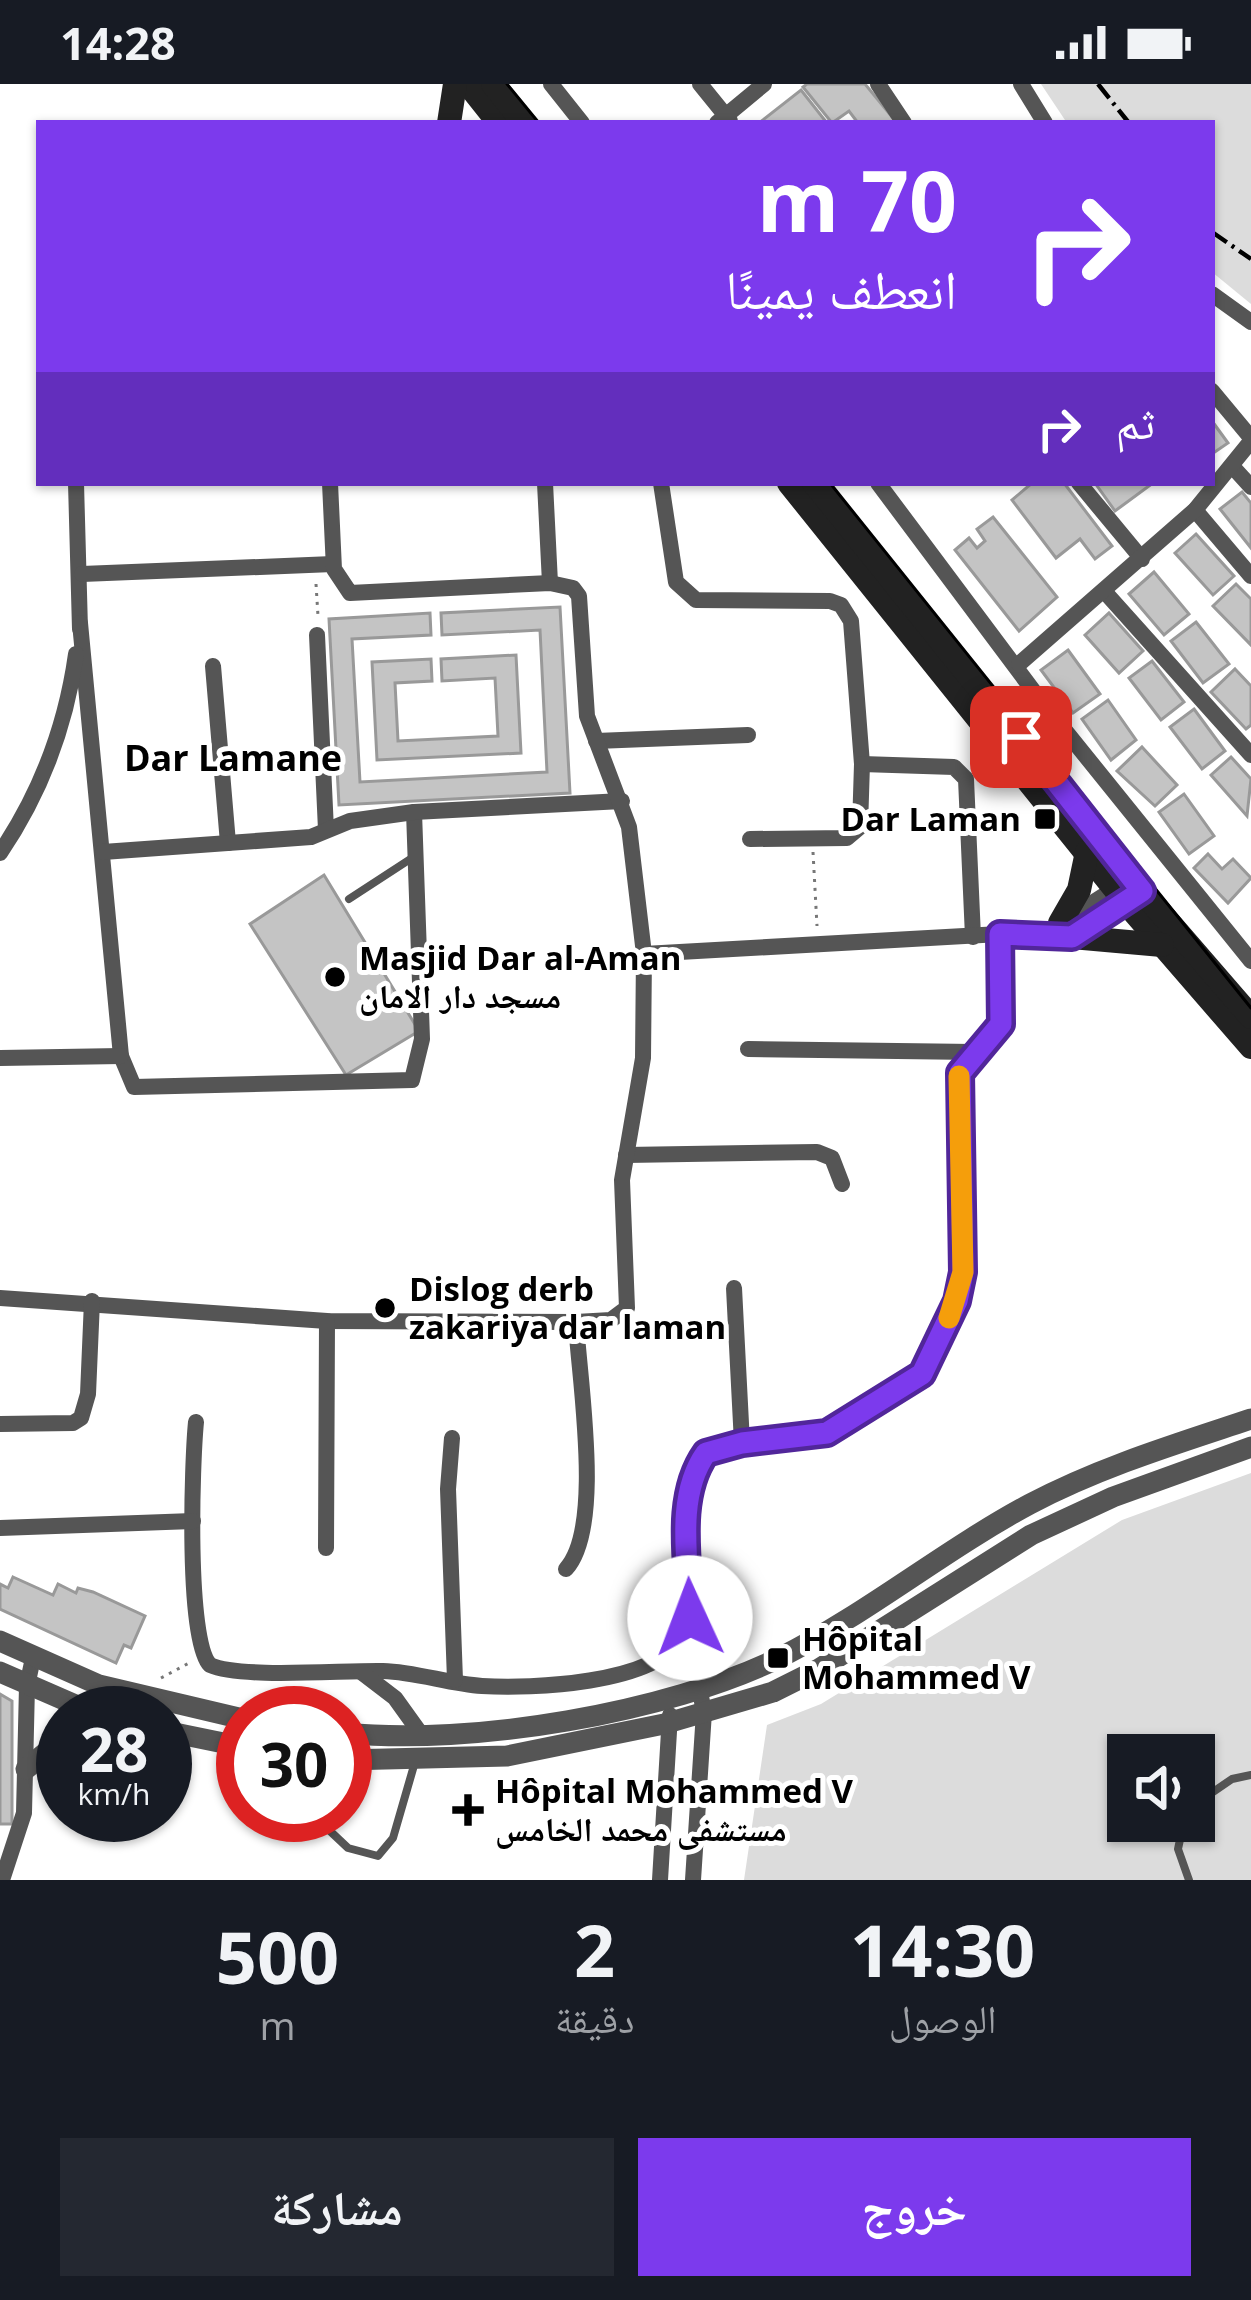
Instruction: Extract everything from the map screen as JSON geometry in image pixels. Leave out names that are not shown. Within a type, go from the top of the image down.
[{"type":"main road","points":[[449,120],[455,84]]},
{"type":"main road","points":[[468,84],[503,118]]},
{"type":"main road","points":[[494,84],[503,118]]},
{"type":"main road","points":[[791,486],[1087,852],[1251,1017]]},
{"type":"main road","points":[[816,486],[1129,890],[1162,945],[1251,1047]]},
{"type":"main road","points":[[1087,852],[1073,904],[1058,932],[1162,945]]},
{"type":"street","points":[[551,84],[580,120]]},
{"type":"street","points":[[700,84],[724,120]]},
{"type":"street","points":[[726,120],[764,84]]},
{"type":"street","points":[[878,84],[902,120]]},
{"type":"street","points":[[1021,84],[1043,120]]},
{"type":"street","points":[[1215,296],[1251,322]]},
{"type":"street","points":[[1019,664],[1195,510],[1251,440],[1215,395]]},
{"type":"street","points":[[1232,466],[1251,487]]},
{"type":"street","points":[[0,853],[21,819],[62,724],[80,623],[76,486]]},
{"type":"street","points":[[0,1298],[326,1321],[576,1322],[610,1320],[627,1308],[626,1155],[644,1058],[644,954],[622,801],[586,716],[579,596],[573,588],[550,583],[350,593],[324,564],[330,486]]},
{"type":"street","points":[[545,486],[550,583]]},
{"type":"street","points":[[661,486],[676,582],[696,600],[830,602],[846,611],[863,818],[856,834],[750,839]]},
{"type":"street","points":[[880,486],[1019,664],[1038,697],[1251,961]]},
{"type":"street","points":[[1081,486],[1142,559]]},
{"type":"street","points":[[1195,510],[1251,576]]},
{"type":"street","points":[[82,574],[324,564]]},
{"type":"street","points":[[1104,591],[1251,755]]},
{"type":"street","points":[[80,623],[122,1056],[134,1087],[412,1080],[422,1039],[414,812]]},
{"type":"street","points":[[317,635],[326,830]]},
{"type":"street","points":[[213,667],[228,843]]},
{"type":"street","points":[[596,741],[748,734]]},
{"type":"street","points":[[862,764],[954,767],[967,779],[973,937]]},
{"type":"street","points":[[103,852],[311,836],[414,812],[622,801]]},
{"type":"street","points":[[644,954],[1058,932],[1129,890]]},
{"type":"street","points":[[196,1422],[193,1521],[202,1656],[219,1669],[362,1672],[479,1686],[591,1680],[664,1657],[690,1618],[690,1479],[706,1453],[742,1443],[827,1433],[922,1374],[957,1301],[963,1272],[956,1091],[974,1052],[1001,1024],[1000,934]]},
{"type":"street","points":[[748,1049],[974,1052]]},
{"type":"street","points":[[0,1058],[122,1056]]},
{"type":"street","points":[[626,1155],[817,1152],[832,1158],[842,1184]]},
{"type":"street","points":[[734,1288],[742,1443]]},
{"type":"street","points":[[0,1424],[73,1423],[81,1418],[88,1394],[92,1301]]},
{"type":"street","points":[[326,1321],[326,1548]]},
{"type":"street","points":[[566,1569],[580,1551],[586,1516],[576,1322]]},
{"type":"street","points":[[372,1735],[423,1738],[507,1729],[666,1696],[778,1658],[1028,1505],[1130,1460],[1251,1419]]},
{"type":"street","points":[[452,1438],[448,1489],[455,1680]]},
{"type":"street","points":[[372,1761],[507,1756],[672,1722],[791,1685],[994,1556],[1070,1515],[1251,1447]]},
{"type":"street","points":[[0,1528],[193,1521]]},
{"type":"street","points":[[0,1641],[112,1686]]},
{"type":"street","points":[[2,1880],[6,1850],[24,1813],[27,1686],[33,1658]]},
{"type":"street","points":[[0,1672],[36,1690]]},
{"type":"street","points":[[362,1672],[406,1709],[423,1738]]},
{"type":"street","points":[[693,1880],[704,1712],[699,1686]]},
{"type":"street","points":[[660,1880],[672,1722],[666,1696]]},
{"type":"street","points":[[26,1769],[36,1761]]},
{"type":"lane","points":[[350,899],[416,855]]},
{"type":"lane","points":[[342,1842],[378,1856],[393,1838],[415,1762]]},
{"type":"lane","points":[[1215,1790],[1232,1779],[1251,1775]]},
{"type":"lane","points":[[1180,1842],[1189,1880]]},
{"type":"path","points":[[317,635],[324,564]]},
{"type":"path","points":[[812,838],[818,944]]},
{"type":"path","points":[[145,1686],[202,1656]]},
{"type":"shaded area","points":[[1041,84],[1251,84],[1251,304],[1215,274],[1215,120],[1065,120]]},
{"type":"shaded area","points":[[1251,1473],[1251,1880],[744,1880],[767,1725],[821,1704],[1122,1520]]},
{"type":"building","points":[[865,84],[895,120],[856,120],[849,111],[830,120],[803,87]]},
{"type":"building","points":[[801,90],[825,120],[763,120]]},
{"type":"building","points":[[1215,425],[1228,443],[1215,452]]},
{"type":"building","points":[[1028,486],[1066,486],[1112,546],[1095,559],[1080,539],[1056,558],[1012,500]]},
{"type":"building","points":[[1097,486],[1149,486],[1115,511]]},
{"type":"building","points":[[1242,492],[1251,503],[1251,548],[1220,509]]},
{"type":"building","points":[[993,517],[1057,597],[1019,631],[955,550],[969,538],[977,548],[985,541],[977,529]]},
{"type":"building","points":[[1196,534],[1234,576],[1213,595],[1175,553]]},
{"type":"building","points":[[1154,572],[1189,614],[1164,635],[1129,594]]},
{"type":"building","points":[[1236,584],[1251,599],[1251,645],[1213,606]]},
{"type":"building","points":[[560,607],[570,793],[339,805],[329,619],[430,613],[431,635],[352,639],[360,782],[547,772],[540,630],[442,635],[441,613]]},
{"type":"building","points":[[1109,613],[1143,651],[1119,673],[1085,635]]},
{"type":"building","points":[[1196,622],[1229,664],[1203,683],[1171,641]]},
{"type":"building","points":[[1068,650],[1100,694],[1073,713],[1041,670]]},
{"type":"building","points":[[516,655],[521,753],[377,760],[372,662],[431,659],[432,681],[395,683],[398,741],[498,736],[495,678],[442,681],[441,659]]},
{"type":"building","points":[[1152,661],[1184,702],[1161,720],[1129,678]]},
{"type":"building","points":[[1235,669],[1251,686],[1251,725],[1246,729],[1211,692]]},
{"type":"building","points":[[1108,700],[1136,740],[1111,760],[1082,719]]},
{"type":"building","points":[[1194,709],[1225,751],[1202,769],[1170,727]]},
{"type":"building","points":[[1142,747],[1177,785],[1155,806],[1117,771]]},
{"type":"building","points":[[1231,757],[1251,779],[1247,816],[1211,775]]},
{"type":"building","points":[[1184,794],[1214,836],[1189,854],[1159,812]]},
{"type":"building","points":[[1208,854],[1222,869],[1233,859],[1251,878],[1228,903],[1194,868]]},
{"type":"building","name":"Masjid Dar al-Aman مسجد دار الامان","points":[[324,875],[419,1031],[346,1075],[250,924]]},
{"type":"building","points":[[13,1577],[53,1595],[58,1584],[76,1593],[78,1588],[93,1592],[145,1616],[131,1648],[124,1645],[116,1663],[0,1609],[0,1584],[8,1588]]},
{"type":"building","points":[[0,1694],[12,1701],[12,1824],[0,1824]]},
{"type":"tram line","points":[[507,84],[537,120]]},
{"type":"tram line","points":[[832,486],[1251,1008]]},
{"type":"railway","points":[[1098,84],[1127,120]]},
{"type":"railway","points":[[1215,234],[1251,259]]},
{"type":"slow traffic","points":[[949,1318],[963,1272],[959,1076]]},
{"type":"place","name":"Dar Laman","points":[[1045,819]]},
{"type":"place","name":"Masjid Dar al-Aman مسجد دار الامان","points":[[335,977]]},
{"type":"place","name":"Dislog derb zakariya dar laman","points":[[385,1308]]},
{"type":"place","name":"Hôpital Mohammed V","points":[[778,1658]]},
{"type":"place","name":"Hôpital Mohammed V مستشفى محمد الخامس","points":[[468,1810]]},
{"type":"district","name":"Dar Lamane","points":[[233,758]]},
{"type":"route","points":[[690,1618],[687,1500],[690,1479],[706,1453],[742,1443],[787,1442],[827,1433],[897,1394],[922,1374],[957,1301],[963,1245],[956,1091],[964,1064],[997,1034],[1001,1024],[1000,934],[1072,937],[1142,891],[1021,737]]}]
